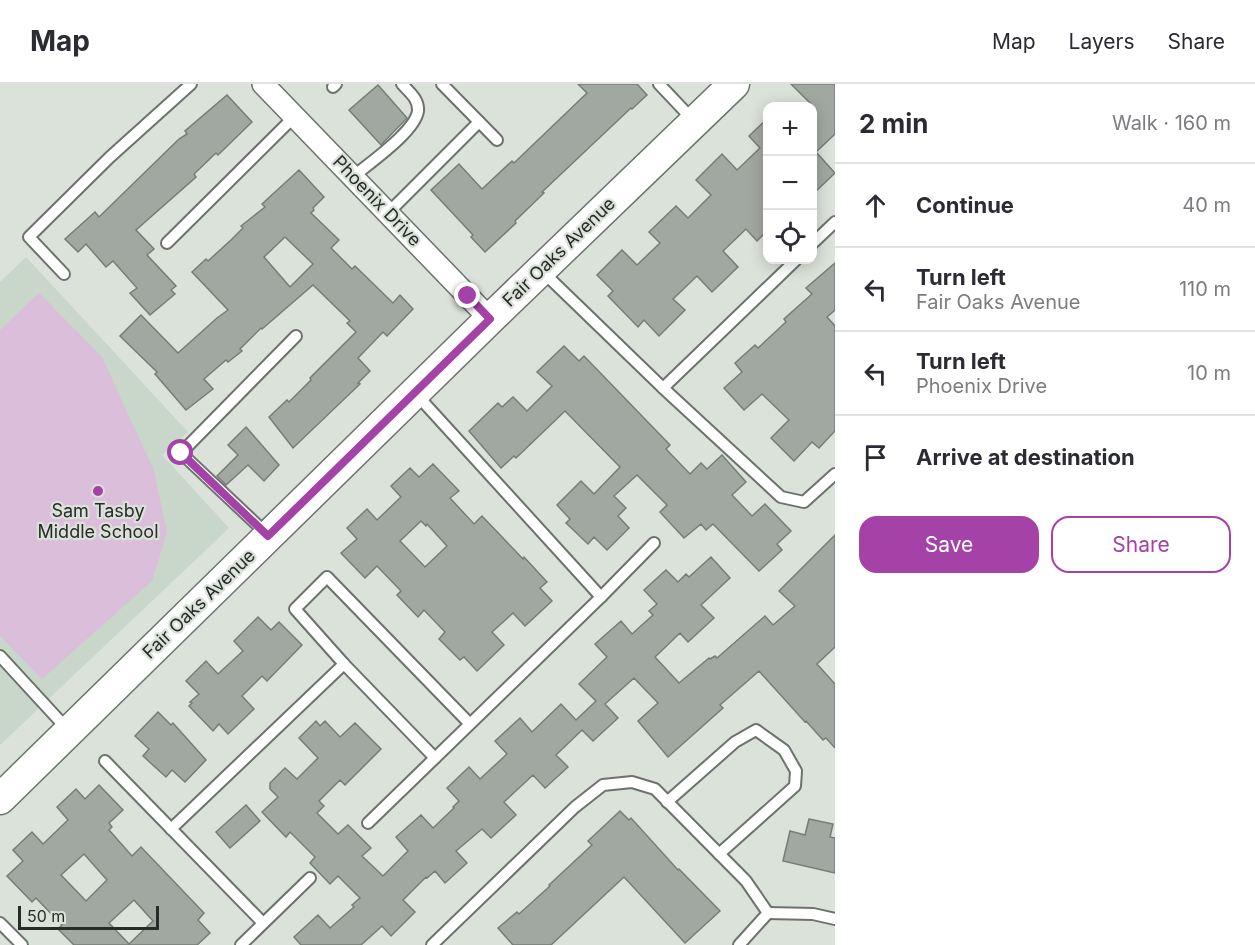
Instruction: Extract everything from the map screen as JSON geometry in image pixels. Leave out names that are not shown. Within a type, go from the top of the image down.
[{"type":"main road","name":"Fair Oaks Avenue","points":[[0,799],[414,393],[734,84]]},
{"type":"street","name":"Phoenix Drive","points":[[263,84],[490,319]]},
{"type":"lane","points":[[64,274],[29,237],[110,157],[191,84]]},
{"type":"lane","points":[[353,177],[411,127],[418,111],[416,99],[402,84]]},
{"type":"lane","points":[[442,84],[496,140]]},
{"type":"lane","points":[[659,84],[695,121]]},
{"type":"lane","points":[[167,243],[295,116]]},
{"type":"lane","points":[[388,213],[479,122]]},
{"type":"lane","points":[[817,240],[835,222]]},
{"type":"lane","points":[[663,388],[792,264]]},
{"type":"lane","points":[[541,270],[663,388],[781,497],[804,502],[835,474]]},
{"type":"lane","points":[[268,536],[181,453],[296,336]]},
{"type":"lane","points":[[414,393],[601,597]]},
{"type":"lane","points":[[368,823],[654,543]]},
{"type":"lane","points":[[435,758],[344,664],[295,609],[327,577],[469,723]]},
{"type":"lane","points":[[0,656],[69,731]]},
{"type":"lane","points":[[171,829],[344,664]]},
{"type":"lane","points":[[667,802],[735,742],[756,730],[784,750],[796,771],[795,786],[719,854]]},
{"type":"lane","points":[[105,761],[263,923]]},
{"type":"lane","points":[[432,945],[575,807],[603,785],[632,782],[655,789],[746,881],[768,912]]},
{"type":"lane","points":[[241,945],[310,878]]},
{"type":"lane","points":[[768,912],[813,914],[835,919]]},
{"type":"lane","points":[[739,945],[768,912]]},
{"type":"lane","points":[[0,923],[22,945]]},
{"type":"shaded area","name":"Sam Tasby Middle School","points":[[26,257],[188,432],[162,455],[229,528],[0,745],[0,282]]},
{"type":"shaded area","name":"Sam Tasby Middle School","points":[[39,293],[102,357],[154,471],[167,532],[152,581],[42,679],[0,636],[0,330]]},
{"type":"building","points":[[578,84],[637,84],[647,95],[542,192],[544,193],[515,221],[516,223],[485,252],[471,237],[473,235],[431,190],[459,164],[482,189],[512,161],[514,163],[587,93]]},
{"type":"building","points":[[791,84],[835,84],[835,134],[817,151],[817,102],[809,102]]},
{"type":"building","points":[[378,85],[407,118],[381,145],[349,110]]},
{"type":"building","points":[[227,95],[252,122],[218,155],[216,153],[194,174],[196,177],[136,230],[154,249],[147,255],[176,286],[171,290],[175,294],[150,315],[130,293],[137,288],[113,261],[106,267],[86,244],[78,252],[65,239],[95,212],[99,217],[179,139],[187,134],[185,131]]},
{"type":"building","points":[[763,123],[763,235],[757,241],[746,229],[723,251],[738,267],[712,292],[697,276],[673,299],[685,310],[659,336],[644,320],[638,327],[608,296],[613,291],[597,275],[622,250],[637,265],[660,243],[649,232],[676,206],[688,218],[711,195],[696,180],[722,154],[737,170],[760,148],[749,136]]},
{"type":"building","points":[[817,153],[835,173],[817,190]]},
{"type":"building","points":[[299,170],[324,197],[311,213],[339,240],[331,248],[352,269],[355,266],[393,303],[400,295],[413,309],[387,336],[383,332],[358,358],[370,371],[358,383],[360,384],[293,448],[269,417],[287,400],[289,402],[356,332],[347,323],[350,321],[313,285],[261,328],[240,349],[242,351],[228,362],[226,360],[204,379],[213,389],[186,410],[155,374],[157,372],[120,336],[141,315],[178,353],[228,310],[192,272],[206,259],[208,261],[243,228],[241,226],[265,207],[262,204]],"holes":[[[285,237],[313,264],[290,287],[264,257]]]},
{"type":"building","points":[[835,263],[835,310],[827,317],[835,326],[835,431],[819,448],[812,442],[794,461],[771,438],[789,420],[762,394],[744,410],[724,388],[742,372],[735,363],[755,345],[758,348],[786,322],[784,319],[812,294],[806,288]]},
{"type":"building","points":[[564,346],[579,361],[584,356],[670,445],[666,449],[690,474],[701,463],[707,469],[722,455],[746,482],[732,495],[752,516],[765,504],[791,531],[777,544],[782,550],[759,571],[713,524],[706,530],[701,524],[684,538],[660,512],[667,505],[637,475],[614,496],[626,508],[618,516],[629,528],[607,550],[594,537],[588,544],[566,523],[570,519],[557,505],[581,481],[594,494],[620,467],[565,411],[516,458],[514,456],[501,468],[469,431],[498,403],[502,407],[513,397],[527,411],[552,386],[537,372]]},
{"type":"building","points":[[246,427],[279,465],[264,481],[248,465],[226,485],[217,476],[238,455],[228,445]]},
{"type":"building","points":[[433,464],[459,491],[450,498],[474,524],[482,516],[547,582],[540,588],[552,601],[525,626],[513,613],[492,632],[504,645],[477,671],[464,657],[460,660],[439,639],[445,632],[424,610],[418,617],[397,595],[401,591],[377,566],[365,578],[341,553],[357,539],[347,528],[367,509],[377,520],[401,497],[391,486],[410,468],[419,477]],"holes":[[[421,521],[426,526],[427,524],[447,546],[425,567],[400,541]]]},
{"type":"building","points":[[835,535],[835,647],[817,664],[835,684],[835,748],[826,738],[823,740],[805,722],[759,671],[720,705],[723,708],[668,757],[638,721],[658,703],[634,678],[605,704],[618,718],[593,741],[582,730],[556,755],[568,767],[545,788],[533,775],[504,802],[516,815],[491,838],[482,829],[456,851],[467,863],[445,883],[435,871],[403,900],[415,912],[391,936],[382,926],[361,945],[301,945],[294,937],[318,915],[330,928],[354,907],[352,905],[360,898],[338,876],[330,884],[310,863],[315,857],[290,832],[286,837],[262,812],[278,797],[270,789],[270,783],[285,768],[297,779],[318,758],[299,738],[316,721],[320,726],[325,721],[340,737],[355,723],[381,749],[345,785],[340,780],[319,801],[324,806],[317,813],[338,834],[348,825],[371,848],[362,856],[383,876],[408,851],[396,837],[421,815],[433,828],[454,808],[459,801],[447,788],[469,767],[480,779],[507,754],[495,741],[520,718],[532,732],[561,704],[576,720],[596,701],[579,684],[607,657],[595,644],[621,621],[632,634],[653,615],[649,611],[657,604],[644,590],[666,570],[678,582],[686,574],[689,577],[711,557],[730,578],[701,605],[714,618],[688,642],[680,633],[655,657],[679,683],[709,658],[715,656],[717,658],[765,616],[773,625],[795,606],[779,591]]},
{"type":"building","points":[[258,617],[271,630],[279,622],[302,645],[267,681],[262,676],[242,696],[254,709],[228,734],[219,724],[213,731],[189,706],[199,694],[186,681],[206,661],[218,674],[243,651],[234,641]]},
{"type":"building","points":[[158,712],[171,725],[173,723],[206,760],[185,782],[172,770],[166,777],[143,756],[149,749],[135,736]]},
{"type":"building","points":[[99,785],[123,810],[109,823],[112,827],[109,830],[132,856],[141,847],[204,913],[198,920],[210,933],[197,945],[74,945],[58,929],[62,925],[36,898],[32,902],[7,876],[23,861],[13,850],[32,832],[43,844],[68,820],[57,807],[76,789],[85,799]],"holes":[[[84,854],[107,880],[86,901],[61,875]],[[134,900],[153,921],[129,944],[109,923]]]},
{"type":"building","points":[[246,805],[260,821],[230,848],[216,832]]},
{"type":"building","points":[[620,811],[629,820],[631,818],[678,870],[720,911],[685,943],[624,877],[551,945],[513,945],[498,928],[517,912],[519,914],[550,886],[592,845],[588,841]]},
{"type":"building","points":[[809,819],[833,824],[830,837],[835,838],[835,873],[783,861],[790,831],[805,835]]},
{"type":"place","name":"Sam Tasby Middle School","points":[[98,491]]},
{"type":"route","points":[[181,453],[268,536],[490,319],[468,296]]}]
